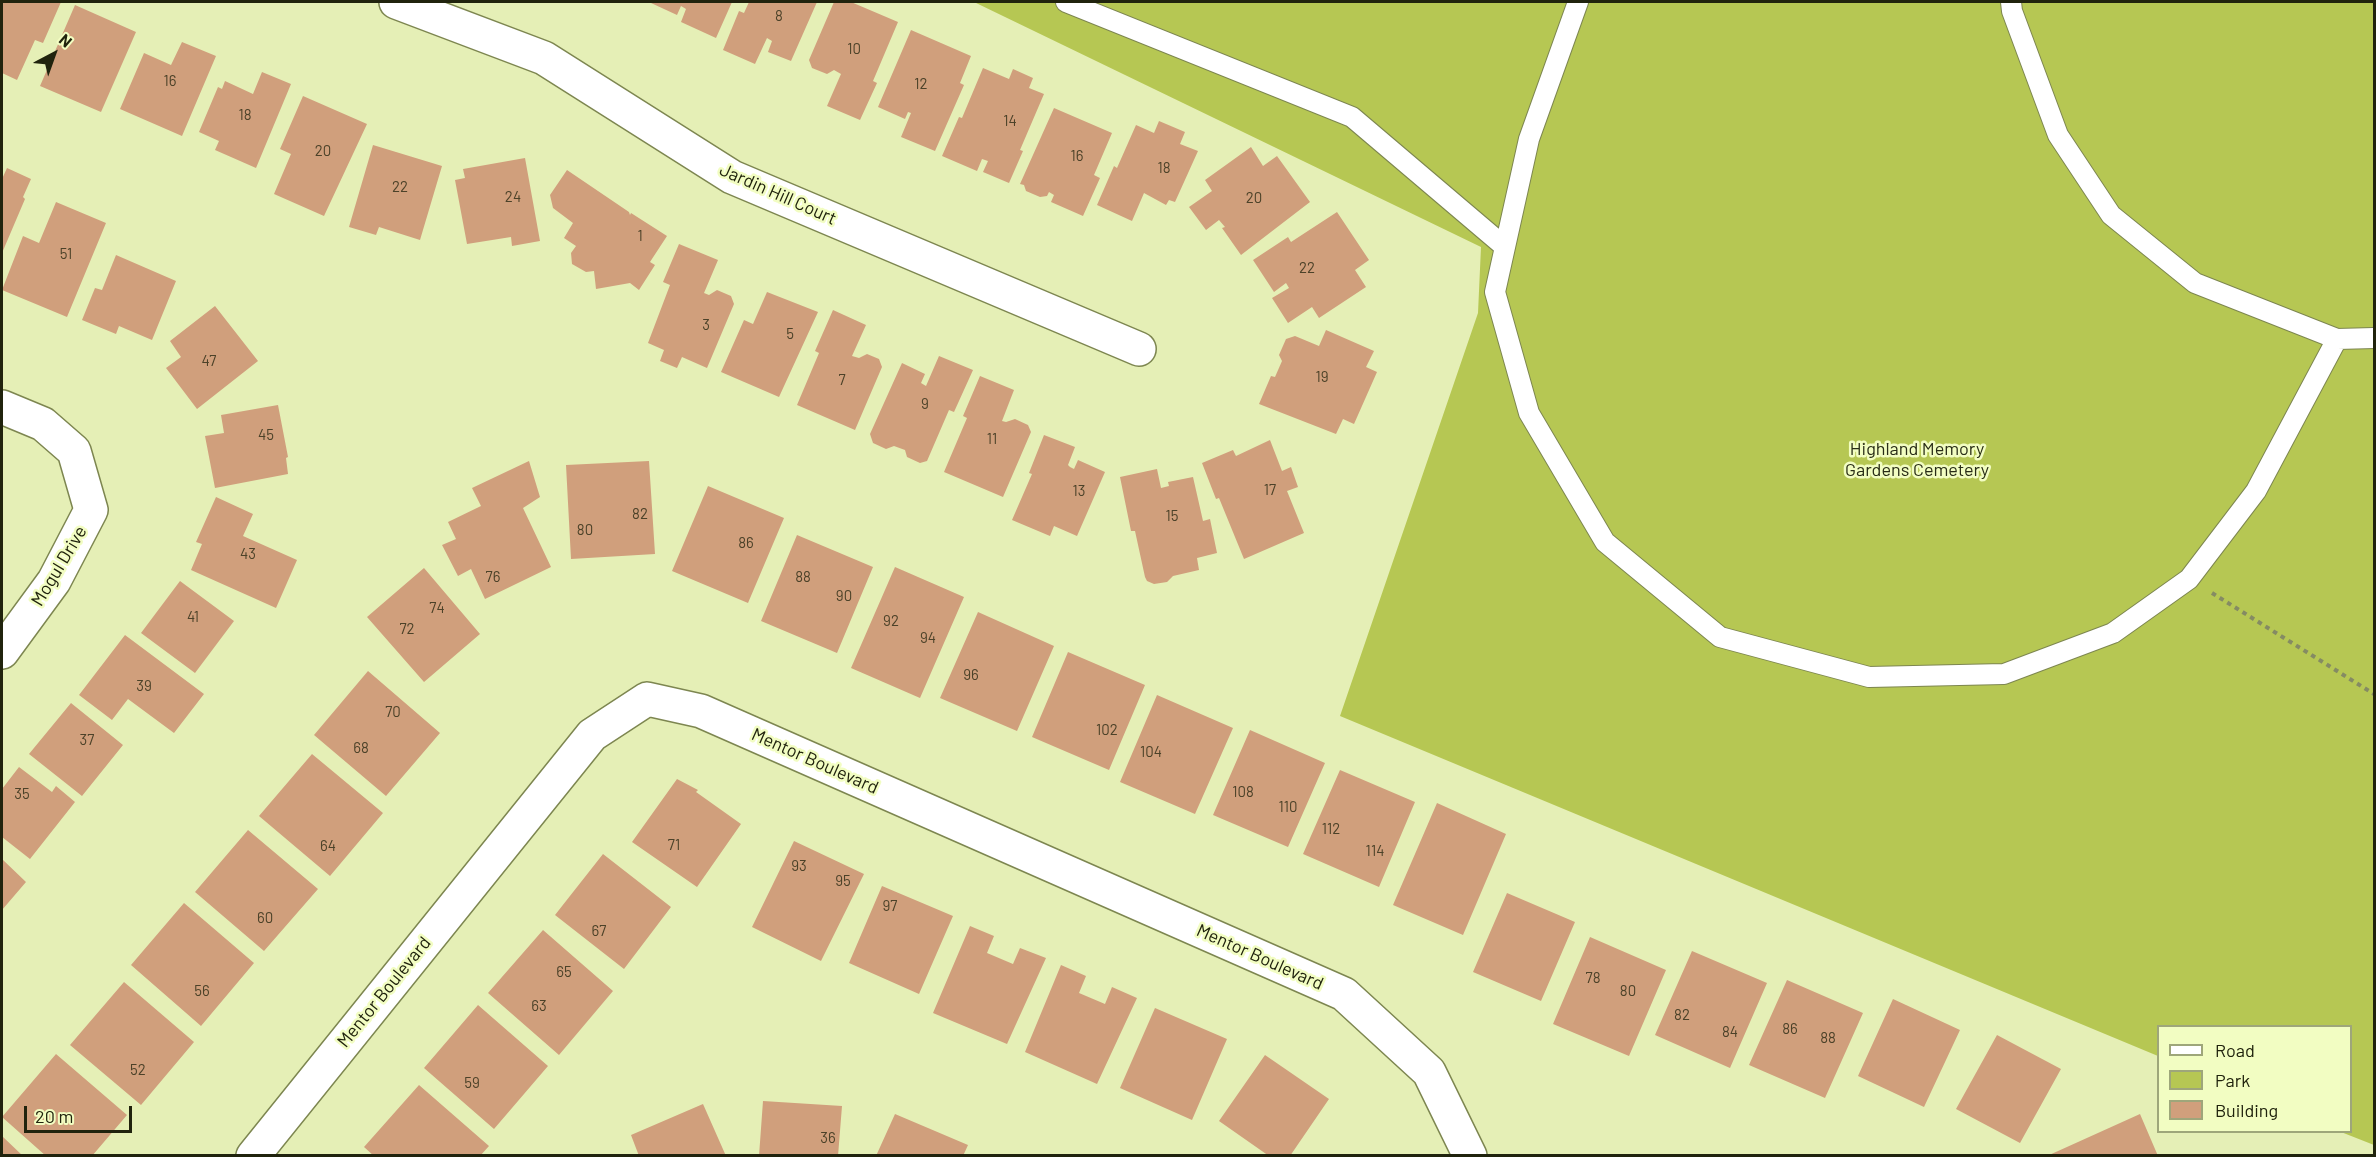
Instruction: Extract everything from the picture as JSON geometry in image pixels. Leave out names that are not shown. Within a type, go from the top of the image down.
[{"type":"street","name":"Jardin Hill Court","points":[[396,2],[544,58],[732,177],[1139,349]]},
{"type":"street","name":"Mogul Drive","points":[[2,407],[43,424],[74,451],[91,510],[54,581],[2,652]]},
{"type":"street","name":"Mentor Boulevard","points":[[252,1155],[592,735],[647,699],[701,711],[1344,994],[1429,1072],[1470,1155]]},
{"type":"lane","points":[[1066,2],[1352,117],[1505,247]]},
{"type":"lane","points":[[1578,2],[1529,139],[1495,292],[1529,413],[1605,542],[1720,637],[1869,677],[2004,674],[2113,633],[2189,579],[2256,491],[2337,339]]},
{"type":"lane","points":[[2011,2],[2012,11],[2058,135],[2111,215],[2195,283],[2337,339],[2374,338]]},
{"type":"path","points":[[2189,579],[2374,694]]},
{"type":"green space","name":"Highland Memory Gardens Cemetery","points":[[974,2],[2374,2],[2374,1145],[2344,1133],[2352,1133],[2352,1025],[2157,1025],[2157,1056],[1340,716],[1478,313],[1481,247]]},
{"type":"building","points":[[2,2],[61,2],[43,43],[35,40],[17,80],[2,73]]},
{"type":"building","points":[[651,2],[732,2],[716,38],[681,22],[686,9],[681,6],[677,15]]},
{"type":"building","points":[[749,2],[817,2],[791,61],[768,52],[772,41],[767,38],[755,64],[723,50],[739,11],[744,13]]},
{"type":"building","points":[[834,2],[851,2],[898,22],[873,81],[877,83],[860,120],[827,106],[841,74],[834,70],[827,74],[812,68],[809,60]]},
{"type":"building","points":[[75,5],[136,32],[101,112],[40,86]]},
{"type":"building","points":[[911,30],[971,56],[960,83],[964,85],[935,151],[901,137],[911,113],[908,112],[905,119],[878,107]]},
{"type":"building","points":[[182,42],[216,56],[182,136],[120,109],[144,53],[171,65]]},
{"type":"building","points":[[983,68],[1009,79],[1013,69],[1033,78],[1029,88],[1044,94],[1020,150],[1023,151],[1009,183],[983,172],[988,161],[982,159],[977,171],[942,156],[959,117],[962,118]]},
{"type":"building","points":[[262,72],[291,84],[256,168],[215,150],[219,141],[199,132],[218,87],[222,89],[225,81],[253,94]]},
{"type":"building","points":[[303,96],[367,124],[324,216],[274,194],[291,154],[280,149]]},
{"type":"building","points":[[1054,108],[1112,133],[1094,175],[1100,178],[1083,216],[1051,202],[1054,195],[1049,192],[1047,196],[1040,197],[1026,191],[1024,185],[1020,184]]},
{"type":"building","points":[[1159,121],[1185,132],[1180,144],[1198,151],[1175,202],[1169,200],[1166,205],[1144,193],[1132,221],[1097,205],[1114,166],[1117,168],[1136,125],[1154,133]]},
{"type":"building","points":[[373,145],[442,166],[420,240],[379,227],[376,235],[349,227]]},
{"type":"building","points":[[1251,147],[1263,166],[1277,156],[1310,202],[1241,255],[1219,220],[1206,230],[1189,207],[1212,191],[1205,180]]},
{"type":"building","points":[[525,158],[540,241],[512,246],[511,237],[467,244],[455,180],[465,178],[463,169]]},
{"type":"building","points":[[7,168],[31,179],[2,253],[2,179]]},
{"type":"building","points":[[567,170],[629,212],[630,215],[631,213],[667,236],[650,262],[655,265],[639,290],[630,283],[596,289],[594,271],[586,272],[572,264],[571,253],[576,246],[564,238],[573,223],[553,208],[550,195]]},
{"type":"building","points":[[56,202],[106,223],[67,317],[2,290],[23,236],[39,243]]},
{"type":"building","points":[[1337,212],[1369,260],[1355,270],[1366,287],[1319,318],[1312,307],[1288,323],[1272,298],[1289,288],[1286,283],[1274,292],[1253,260],[1288,237],[1291,242]]},
{"type":"building","points":[[679,244],[718,260],[704,293],[709,295],[717,290],[731,296],[734,304],[707,368],[682,357],[677,368],[660,361],[664,350],[648,343],[670,285],[663,282]]},
{"type":"building","points":[[116,255],[176,281],[152,340],[119,326],[116,334],[82,320],[95,288],[102,290]]},
{"type":"building","points":[[767,292],[818,312],[779,397],[721,372],[744,320],[753,324]]},
{"type":"building","points":[[215,306],[258,361],[197,409],[166,368],[181,357],[170,341]]},
{"type":"building","points":[[833,310],[866,325],[852,356],[859,358],[867,354],[879,359],[882,367],[855,430],[797,405],[819,353],[815,351]]},
{"type":"building","points":[[1326,330],[1374,351],[1366,367],[1377,372],[1354,424],[1343,419],[1336,434],[1259,404],[1271,376],[1275,377],[1282,361],[1279,355],[1286,339],[1295,336],[1319,346]]},
{"type":"building","points":[[939,356],[973,370],[954,412],[949,410],[927,461],[920,463],[907,457],[905,450],[894,446],[886,449],[873,443],[870,434],[902,363],[925,374],[921,383],[926,386]]},
{"type":"building","points":[[980,376],[1014,390],[1002,421],[1015,419],[1028,425],[1031,432],[1003,497],[944,472],[967,418],[963,416]]},
{"type":"building","points":[[278,405],[288,457],[286,458],[288,474],[215,488],[205,436],[224,433],[221,415]]},
{"type":"building","points":[[1044,435],[1075,447],[1068,465],[1070,467],[1074,469],[1078,460],[1105,472],[1077,536],[1054,526],[1050,536],[1012,520],[1032,474],[1029,473]]},
{"type":"building","points":[[1270,440],[1282,471],[1291,467],[1298,487],[1287,491],[1304,533],[1244,559],[1202,463],[1233,450],[1236,456]]},
{"type":"building","points":[[529,461],[540,497],[523,508],[551,567],[485,599],[471,569],[458,576],[442,545],[456,539],[448,522],[481,506],[472,488]]},
{"type":"building","points":[[649,461],[655,554],[571,559],[566,465]]},
{"type":"building","points":[[1157,469],[1161,488],[1169,486],[1168,482],[1193,477],[1203,521],[1210,519],[1217,553],[1197,558],[1199,570],[1173,576],[1167,582],[1154,584],[1147,581],[1145,577],[1135,531],[1131,531],[1120,477]]},
{"type":"building","points":[[708,486],[784,518],[748,603],[672,571]]},
{"type":"building","points":[[216,497],[253,514],[243,536],[297,560],[276,608],[191,570],[202,544],[196,542]]},
{"type":"building","points":[[797,535],[873,567],[837,653],[761,621]]},
{"type":"building","points":[[895,567],[964,597],[920,698],[851,668]]},
{"type":"building","points":[[424,568],[480,634],[424,682],[367,617]]},
{"type":"building","points":[[180,581],[234,621],[195,673],[141,633]]},
{"type":"building","points":[[978,612],[1054,646],[1017,731],[940,698]]},
{"type":"building","points":[[125,635],[204,694],[174,733],[128,699],[112,720],[79,695]]},
{"type":"building","points":[[1068,652],[1145,685],[1109,770],[1032,737]]},
{"type":"building","points":[[368,671],[440,733],[386,796],[314,735]]},
{"type":"building","points":[[1157,695],[1233,728],[1195,814],[1120,782]]},
{"type":"building","points":[[71,703],[123,745],[82,796],[29,754]]},
{"type":"building","points":[[1250,730],[1325,763],[1288,847],[1213,815]]},
{"type":"building","points":[[312,754],[383,813],[330,876],[259,816]]},
{"type":"building","points":[[19,767],[52,792],[56,786],[75,802],[30,859],[2,837],[2,789]]},
{"type":"building","points":[[1340,770],[1415,802],[1379,887],[1303,854]]},
{"type":"building","points":[[677,779],[698,790],[696,792],[741,824],[697,887],[632,842]]},
{"type":"building","points":[[1437,803],[1506,834],[1463,935],[1393,905]]},
{"type":"building","points":[[248,830],[318,889],[264,951],[195,892]]},
{"type":"building","points":[[794,841],[864,874],[821,961],[752,927]]},
{"type":"building","points":[[603,854],[671,907],[624,969],[555,915]]},
{"type":"building","points":[[2,859],[26,882],[2,910]]},
{"type":"building","points":[[882,886],[953,916],[919,994],[849,963]]},
{"type":"building","points":[[1507,893],[1575,922],[1541,1001],[1473,972]]},
{"type":"building","points":[[184,903],[254,963],[201,1026],[131,965]]},
{"type":"building","points":[[970,926],[994,936],[987,953],[1013,964],[1020,948],[1046,958],[1007,1044],[933,1013]]},
{"type":"building","points":[[543,930],[613,991],[559,1055],[488,993]]},
{"type":"building","points":[[1590,937],[1666,970],[1629,1056],[1553,1024]]},
{"type":"building","points":[[1692,951],[1767,983],[1730,1068],[1655,1035]]},
{"type":"building","points":[[1061,965],[1086,976],[1079,993],[1105,1004],[1112,987],[1137,998],[1097,1084],[1025,1052]]},
{"type":"building","points":[[1787,980],[1863,1013],[1825,1098],[1749,1065]]},
{"type":"building","points":[[124,982],[194,1042],[141,1105],[70,1045]]},
{"type":"building","points":[[1893,999],[1960,1030],[1924,1107],[1858,1076]]},
{"type":"building","points":[[478,1005],[548,1066],[494,1129],[424,1068]]},
{"type":"building","points":[[1155,1008],[1227,1039],[1192,1120],[1120,1088]]},
{"type":"building","points":[[1997,1035],[2061,1069],[2020,1143],[1956,1109]]},
{"type":"building","points":[[56,1054],[127,1115],[92,1156],[46,1156],[2,1117]]},
{"type":"building","points":[[1265,1055],[1329,1099],[1290,1156],[1269,1156],[1219,1121]]},
{"type":"building","points":[[419,1085],[489,1146],[480,1156],[374,1156],[364,1147]]},
{"type":"building","points":[[763,1101],[842,1106],[838,1156],[759,1156]]},
{"type":"building","points":[[703,1104],[726,1156],[639,1156],[631,1135]]},
{"type":"building","points":[[895,1114],[968,1145],[963,1156],[876,1156]]},
{"type":"building","points":[[2140,1114],[2158,1156],[2047,1156]]},
{"type":"building","points":[[2,1136],[23,1156],[2,1156]]}]
